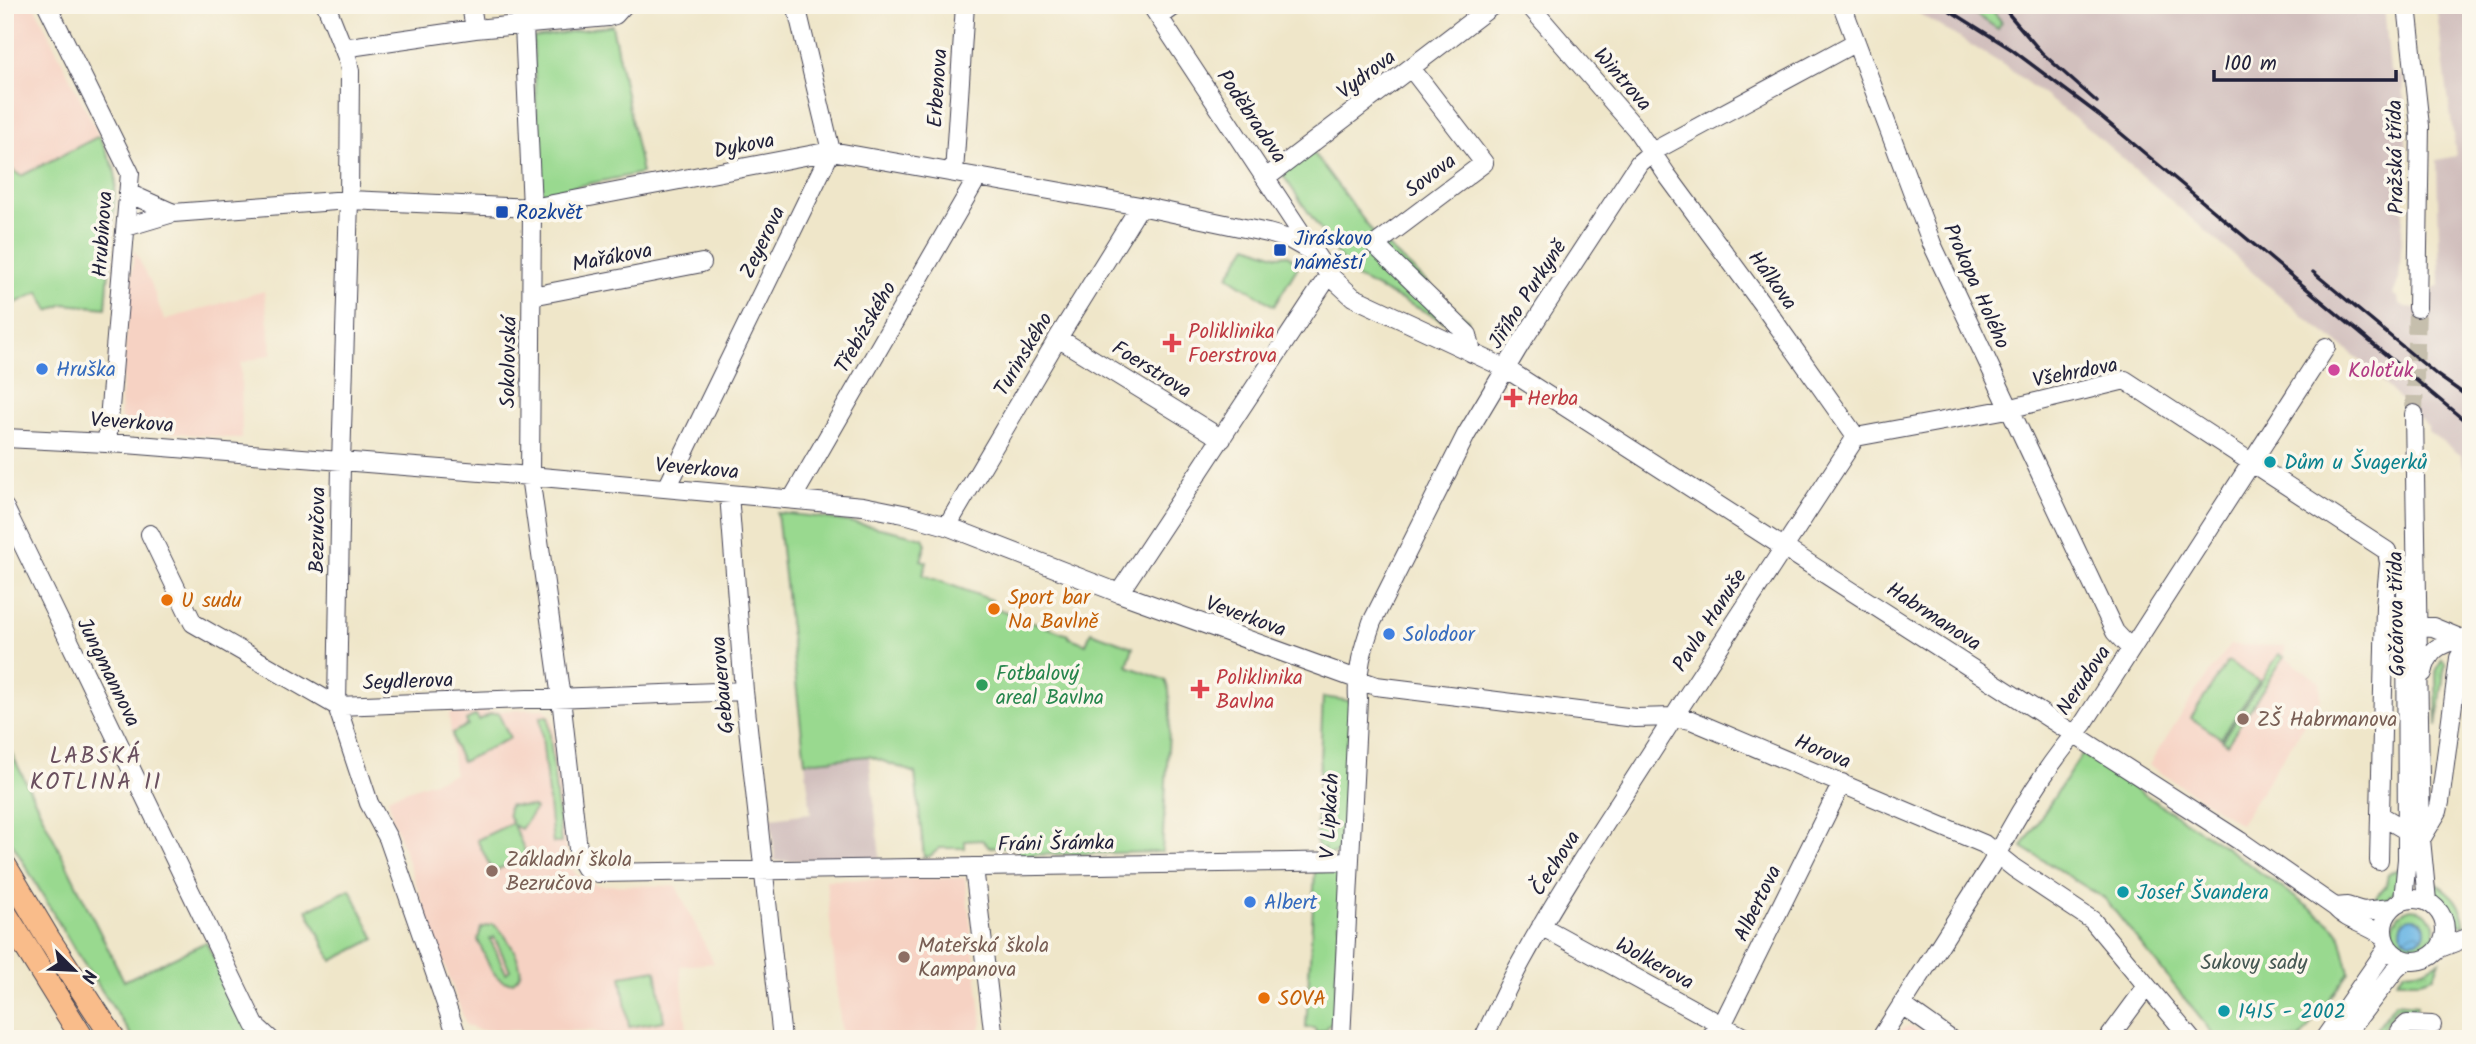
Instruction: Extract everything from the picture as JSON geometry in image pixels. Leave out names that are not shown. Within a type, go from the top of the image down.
[{"type":"main road","points":[[5,866],[114,1039]]},
{"type":"main road","points":[[5,913],[83,1039]]},
{"type":"street","name":"Hrubínova","points":[[47,5],[130,173],[107,443]]},
{"type":"street","name":"Bezručova","points":[[326,5],[344,48],[350,71],[337,706],[369,803],[388,838],[458,1039]]},
{"type":"street","points":[[471,5],[475,29]]},
{"type":"street","points":[[796,5],[831,151]]},
{"type":"street","name":"Erbenova","points":[[954,173],[965,5]]},
{"type":"street","points":[[1155,11],[1176,5]]},
{"type":"street","name":"Vydrova","points":[[1265,178],[1493,5]]},
{"type":"street","name":"Wintrova","points":[[1529,5],[1636,129],[1652,152]]},
{"type":"street","name":"Prokopa Holého","points":[[1842,5],[1932,244],[2115,632],[2131,649]]},
{"type":"street","name":"Pražská třída","points":[[2407,5],[2420,126],[2417,308]]},
{"type":"street","points":[[344,48],[475,29],[608,17],[623,7]]},
{"type":"street","name":"Poděbradova","points":[[1155,11],[1315,254]]},
{"type":"street","name":"Sokolovská","points":[[524,25],[532,208],[530,476],[561,698]]},
{"type":"street","name":"Jiřího Purkyně","points":[[1356,679],[1372,622],[1466,435],[1506,368],[1639,163],[1652,152],[1856,42]]},
{"type":"street","name":"Sovova","points":[[1411,68],[1484,163],[1375,245],[1468,335],[1472,353]]},
{"type":"street","name":"Dykova","points":[[126,227],[173,213],[349,200],[532,208],[831,151],[1140,206],[1268,233],[1289,239],[1315,254]]},
{"type":"street","name":"Zeyerova","points":[[667,488],[831,151]]},
{"type":"street","name":"Hálkova","points":[[1652,152],[1856,437]]},
{"type":"street","name":"Třebízského","points":[[792,499],[978,177]]},
{"type":"street","name":"Dykova","points":[[128,193],[173,213]]},
{"type":"street","name":"Turinského","points":[[947,526],[1140,206]]},
{"type":"street","points":[[1315,254],[1329,275],[1353,297],[1506,368]]},
{"type":"street","name":"Mařákova","points":[[531,296],[702,263]]},
{"type":"street","points":[[1119,593],[1329,275]]},
{"type":"street","name":"Foerstrova","points":[[1058,338],[1222,439]]},
{"type":"street","name":"Nerudova","points":[[1880,1039],[2004,838],[2131,649],[2326,347]]},
{"type":"street","name":"Habrmanova","points":[[1506,368],[2239,841],[2343,916],[2373,928],[2386,942]]},
{"type":"street","name":"Všehrdova","points":[[1856,437],[2008,409],[2125,380],[2387,551]]},
{"type":"street","name":"Gočárova třída","points":[[2414,414],[2414,494],[2409,524],[2405,645],[2414,835],[2427,901]]},
{"type":"street","points":[[1783,547],[1856,437]]},
{"type":"street","name":"Veverkova","points":[[5,438],[107,443],[530,476],[863,506],[947,526],[1119,593],[1356,679]]},
{"type":"street","name":"Gebauerova","points":[[729,494],[744,691],[782,1039]]},
{"type":"street","name":"Gočárova třída","points":[[2397,904],[2414,835],[2419,696],[2417,510],[2414,494]]},
{"type":"street","name":"Jungmannova","points":[[5,508],[255,1025],[270,1039]]},
{"type":"street","name":"Seydlerova","points":[[150,534],[193,623],[337,706],[744,691]]},
{"type":"street","name":"Pavla Hanuše","points":[[1673,718],[1783,547]]},
{"type":"street","name":"Gočárova třída","points":[[2379,861],[2385,606],[2389,563],[2387,551]]},
{"type":"street","points":[[2405,645],[2418,626],[2433,627],[2467,642]]},
{"type":"street","points":[[2419,696],[2425,663],[2430,653],[2445,643],[2467,642]]},
{"type":"street","points":[[2380,815],[2414,835],[2438,811],[2459,659],[2467,642]]},
{"type":"street","name":"Horova","points":[[1356,679],[1376,686],[1635,718],[1693,721],[1980,841],[2014,868],[2092,920],[2191,1039]]},
{"type":"street","name":"V Lipkách","points":[[1341,1039],[1358,699],[1356,679]]},
{"type":"street","points":[[561,698],[579,858],[585,868],[598,873],[763,871]]},
{"type":"street","name":"Čechova","points":[[1483,1039],[1541,926],[1673,718]]},
{"type":"street","name":"Albertova","points":[[1708,1039],[1722,1025],[1842,783]]},
{"type":"street","name":"Fráni Šrámka","points":[[763,871],[1349,862]]},
{"type":"street","points":[[974,867],[994,1039]]},
{"type":"street","points":[[2415,898],[2427,901],[2441,912],[2446,932],[2440,948],[2432,956],[2423,960],[2406,960],[2393,953],[2386,942],[2384,921],[2397,904],[2415,898]]},
{"type":"street","name":"Habrmanova","points":[[2334,907],[2347,906],[2363,911],[2397,904]]},
{"type":"street","points":[[2445,923],[2469,938]]},
{"type":"street","name":"Wolkerova","points":[[1541,926],[1747,1039]]},
{"type":"street","points":[[2440,948],[2469,938]]},
{"type":"street","points":[[2324,1039],[2386,942]]},
{"type":"street","points":[[2342,1039],[2396,969],[2406,960]]},
{"type":"street","points":[[2108,1039],[2147,986]]},
{"type":"street","points":[[1902,1005],[1950,1039]]},
{"type":"street","points":[[2400,1039],[2400,1031],[2407,1024],[2432,1025]]},
{"type":"shaded area","points":[[5,5],[34,5],[99,136],[21,176],[5,165]]},
{"type":"shaded area","points":[[1905,5],[1961,5],[1998,29],[2001,21],[1988,5],[2384,5],[2390,71],[2403,77],[2407,158],[2399,279],[2393,295],[2398,297],[2399,304],[2405,307],[2431,309],[2434,287],[2440,286],[2437,160],[2456,156],[2436,5],[2471,5],[2471,477],[2463,466],[2462,456],[2428,431],[2428,427],[2359,359],[2303,316],[2089,129],[2002,64]]},
{"type":"shaded area","points":[[134,250],[151,283],[164,320],[264,291],[272,354],[241,363],[242,439],[133,429],[121,420]]},
{"type":"shaded area","name":"ZŠ Habrmanova","points":[[2230,645],[2285,646],[2285,657],[2320,682],[2321,699],[2240,824],[2149,765],[2196,691]]},
{"type":"shaded area","name":"Základní škola Bezručova","points":[[544,709],[553,723],[570,866],[577,875],[596,885],[676,886],[714,963],[680,966],[688,1039],[605,1039],[594,1031],[478,1030],[466,1025],[392,817],[388,797],[454,774],[449,713]]},
{"type":"shaded area","points":[[869,756],[880,858],[775,861],[771,818],[811,813],[805,762]]},
{"type":"shaded area","name":"Mateřská škola Kampanova","points":[[965,878],[982,1022],[980,1029],[973,1036],[842,1038],[826,880]]},
{"type":"shaded area","points":[[1909,1026],[1930,1039],[1894,1039],[1902,1028]]},
{"type":"green space","points":[[1961,5],[1988,5],[2001,21],[1998,29]]},
{"type":"green space","points":[[612,25],[642,173],[543,193],[540,189],[533,38]]},
{"type":"green space","points":[[99,136],[116,178],[106,308],[64,304],[49,311],[39,292],[5,308],[5,165],[21,176]]},
{"type":"green space","points":[[1312,151],[1374,234],[1468,320],[1460,329],[1357,278],[1349,271],[1282,174]]},
{"type":"green space","points":[[1248,245],[1278,256],[1288,255],[1299,265],[1274,306],[1228,276]]},
{"type":"green space","name":"Fotbalový areal Bavlna","points":[[777,513],[851,522],[923,538],[926,544],[921,560],[927,562],[923,575],[992,600],[990,606],[1086,644],[1091,632],[1133,647],[1127,666],[1165,680],[1169,690],[1162,852],[1022,855],[1013,847],[989,847],[982,840],[965,841],[965,848],[940,848],[924,857],[915,773],[869,756],[805,762]]},
{"type":"green space","points":[[2279,654],[2284,657],[2227,744],[2222,740]]},
{"type":"green space","points":[[2442,659],[2445,663],[2437,727],[2436,672]]},
{"type":"green space","points":[[2228,661],[2259,681],[2221,738],[2191,718]]},
{"type":"green space","points":[[1323,697],[1351,701],[1344,843],[1335,854],[1325,854],[1325,849],[1319,849],[1316,841]]},
{"type":"green space","points":[[498,713],[510,738],[462,762],[452,733],[468,725],[466,720],[476,715],[479,720]]},
{"type":"green space","points":[[548,716],[561,843],[553,843],[540,717]]},
{"type":"green space","points":[[5,740],[124,981],[206,942],[251,1033],[257,1039],[134,1039],[76,952],[5,831]]},
{"type":"green space","name":"Sukovy sady","points":[[2082,754],[2225,847],[2339,932],[2349,972],[2300,1039],[2217,1039],[2105,899],[2022,847]]},
{"type":"green space","points":[[509,805],[535,809],[521,829],[513,825],[527,855],[493,872],[477,840],[512,823],[508,814]]},
{"type":"green space","points":[[1324,865],[1336,869],[1342,879],[1334,1019],[1326,1029],[1316,1033],[1315,1028],[1306,1028],[1315,871],[1323,871]]},
{"type":"green space","points":[[2402,868],[2392,894],[2383,901],[2367,906],[2386,886],[2388,874]]},
{"type":"green space","points":[[2432,870],[2435,883],[2447,891],[2459,906],[2465,927],[2455,920],[2435,890]]},
{"type":"green space","points":[[350,889],[375,939],[332,961],[307,910]]},
{"type":"green space","points":[[2411,909],[2423,912],[2434,924],[2431,942],[2417,951],[2400,946],[2394,935],[2396,919]],"holes":[[[2415,918],[2422,921],[2425,932],[2414,941],[2407,939],[2401,929],[2404,922]]]},
{"type":"green space","points":[[492,924],[509,942],[520,969],[519,976],[513,982],[500,979],[491,968],[478,940],[481,928]],"holes":[[[494,937],[510,970],[506,973],[490,939]]]},
{"type":"green space","points":[[2440,961],[2434,977],[2420,981],[2397,981],[2405,971],[2425,969]]},
{"type":"green space","points":[[656,970],[664,1021],[629,1027],[621,976]]},
{"type":"green space","points":[[2395,1003],[2417,1005],[2416,1011],[2396,1008],[2384,1026],[2383,1039],[2369,1039]]},
{"type":"water","points":[[2413,918],[2424,925],[2425,930],[2418,941],[2413,942],[2402,935],[2401,930],[2408,919]]},
{"type":"tunnel","points":[[2414,414],[2417,308]]},
{"type":"railway","points":[[1941,5],[2011,49],[2099,115],[2471,426]]},
{"type":"railway","points":[[2001,5],[2042,53],[2097,102]]},
{"type":"railway","points":[[2313,272],[2437,375],[2471,399]]},
{"type":"place","name":"Rozkvět","points":[[502,212]]},
{"type":"place","name":"Jiráskovo náměstí","points":[[1280,250]]},
{"type":"place","name":"Poliklinika Foerstrova","points":[[1172,343]]},
{"type":"place","name":"Hruška","points":[[42,369]]},
{"type":"place","name":"Koloťuk","points":[[2334,370]]},
{"type":"place","name":"Herba","points":[[1513,398]]},
{"type":"place","name":"Dům u Švagerků","points":[[2270,462]]},
{"type":"place","name":"U sudu","points":[[167,600]]},
{"type":"place","name":"Sport bar Na Bavlně","points":[[994,609]]},
{"type":"place","name":"Solodoor","points":[[1389,634]]},
{"type":"place","name":"Fotbalový areal Bavlna","points":[[982,685]]},
{"type":"place","name":"Poliklinika Bavlna","points":[[1200,689]]},
{"type":"place","name":"ZŠ Habrmanova","points":[[2243,719]]},
{"type":"place","name":"Základní škola Bezručova","points":[[492,871]]},
{"type":"place","name":"Josef Švandera","points":[[2123,892]]},
{"type":"place","name":"Albert","points":[[1250,902]]},
{"type":"place","name":"Mateřská škola Kampanova","points":[[904,957]]},
{"type":"place","name":"SOVA","points":[[1264,998]]},
{"type":"place","name":"1415 - 2002","points":[[2224,1011]]},
{"type":"district","name":"LABSKÁ KOTLINA II","points":[[96,768]]}]
